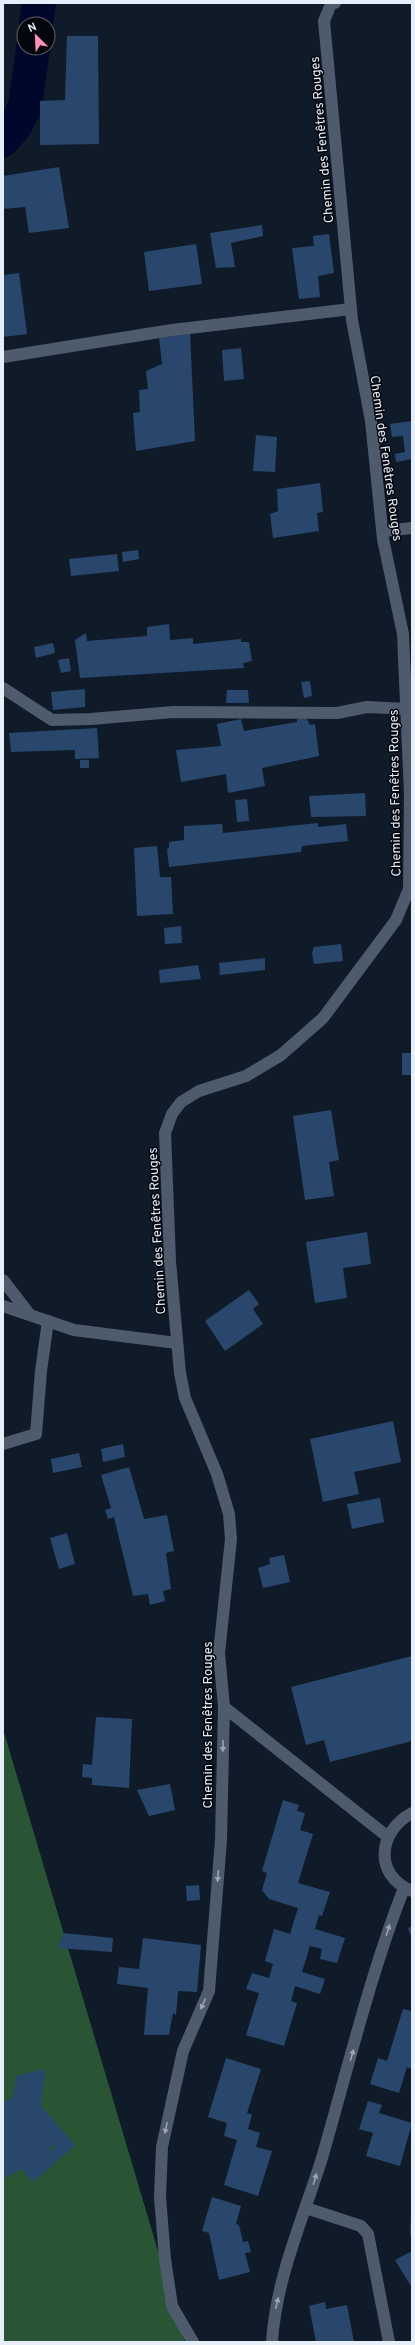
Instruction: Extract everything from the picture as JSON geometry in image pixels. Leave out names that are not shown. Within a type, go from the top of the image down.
[{"type":"street","name":"Chemin des Fenêtres Rouges","points":[[193,2342],[172,2306],[165,2259],[160,2197],[162,2147],[183,2051],[209,1991],[222,1840],[224,1707],[219,1653],[231,1539],[230,1514],[217,1474],[185,1398],[177,1343],[166,1185],[165,1134],[172,1114],[181,1102],[198,1091],[246,1076],[281,1055],[318,1023],[396,920],[409,889],[411,849],[410,721],[403,634],[382,531],[371,421],[351,309],[324,21],[331,4],[335,3]]},
{"type":"street","points":[[3,358],[172,330],[351,309]]},
{"type":"street","points":[[382,531],[412,528]]},
{"type":"street","points":[[3,688],[52,720],[91,719],[173,712],[337,713],[367,707],[408,708]]},
{"type":"street","points":[[3,1280],[30,1315]]},
{"type":"street","points":[[3,1306],[74,1330],[177,1343]]},
{"type":"street","points":[[3,1444],[36,1434],[41,1371],[48,1321]]},
{"type":"street","points":[[224,1707],[388,1837]]},
{"type":"street","points":[[272,2342],[273,2318],[285,2269],[306,2208],[388,1929],[408,1889],[389,1872],[384,1856],[388,1837],[399,1820],[412,1813]]},
{"type":"street","points":[[306,2208],[361,2226],[368,2234],[389,2342]]},
{"type":"green space","points":[[3,1729],[185,2342],[3,2342]]},
{"type":"building","points":[[67,36],[98,36],[99,144],[40,145],[40,101],[65,100]]},
{"type":"building","points":[[59,167],[69,228],[29,233],[25,207],[3,209],[3,176]]},
{"type":"building","points":[[262,225],[263,236],[231,243],[235,267],[216,268],[210,233]]},
{"type":"building","points":[[329,234],[334,273],[318,276],[320,297],[299,299],[292,248],[314,246],[313,236]]},
{"type":"building","points":[[196,244],[202,284],[149,291],[144,252]]},
{"type":"building","points":[[19,273],[27,334],[3,337],[3,275]]},
{"type":"building","points":[[190,333],[195,441],[136,451],[133,413],[140,412],[139,390],[148,389],[146,371],[162,364],[159,338]]},
{"type":"building","points":[[241,348],[244,379],[224,381],[222,350]]},
{"type":"building","points":[[412,421],[412,459],[396,462],[395,454],[405,452],[403,436],[392,437],[390,424]]},
{"type":"building","points":[[256,435],[277,437],[275,472],[253,471]]},
{"type":"building","points":[[320,483],[323,512],[317,513],[319,531],[273,538],[270,514],[278,511],[277,489]]},
{"type":"building","points":[[138,550],[139,559],[123,562],[122,552]]},
{"type":"building","points":[[117,554],[119,571],[71,576],[69,559]]},
{"type":"building","points":[[169,624],[170,640],[193,638],[193,644],[241,639],[241,642],[249,642],[252,661],[243,663],[244,668],[80,678],[75,640],[86,633],[87,641],[147,636],[147,627]]},
{"type":"building","points":[[53,643],[55,653],[36,658],[34,647]]},
{"type":"building","points":[[69,658],[71,671],[61,673],[58,660]]},
{"type":"building","points":[[310,681],[312,696],[304,698],[301,682]]},
{"type":"building","points":[[85,689],[85,707],[53,710],[51,692]]},
{"type":"building","points":[[227,690],[248,690],[249,703],[226,703]]},
{"type":"building","points":[[241,719],[244,731],[297,722],[297,719],[307,719],[310,725],[315,724],[319,756],[262,768],[265,786],[228,793],[226,774],[181,782],[176,750],[221,746],[217,724]]},
{"type":"building","points":[[97,728],[99,758],[75,759],[75,750],[11,752],[9,733]]},
{"type":"building","points":[[80,760],[89,760],[89,768],[80,768]]},
{"type":"building","points":[[365,793],[366,816],[311,817],[309,796]]},
{"type":"building","points":[[247,799],[249,821],[237,822],[235,800]]},
{"type":"building","points":[[318,823],[318,827],[346,824],[348,841],[302,846],[301,852],[169,867],[167,849],[169,848],[169,842],[184,840],[184,826],[222,824],[223,833]]},
{"type":"building","points":[[157,846],[160,877],[171,877],[173,914],[137,916],[134,848]]},
{"type":"building","points":[[181,926],[182,943],[165,944],[164,928]]},
{"type":"building","points":[[341,944],[343,961],[314,964],[312,953],[314,947]]},
{"type":"building","points":[[265,958],[265,970],[220,975],[219,963]]},
{"type":"building","points":[[198,965],[201,979],[160,983],[159,970]]},
{"type":"building","points":[[402,1053],[412,1053],[412,1075],[402,1075]]},
{"type":"building","points":[[331,1110],[339,1160],[329,1162],[334,1196],[305,1200],[293,1116]]},
{"type":"building","points":[[367,1232],[371,1264],[343,1268],[347,1298],[315,1303],[306,1242]]},
{"type":"building","points":[[249,1290],[259,1304],[253,1309],[263,1324],[225,1351],[205,1321]]},
{"type":"building","points":[[393,1421],[401,1462],[354,1472],[359,1494],[323,1502],[310,1439]]},
{"type":"building","points":[[123,1444],[125,1457],[103,1462],[101,1449]]},
{"type":"building","points":[[79,1453],[82,1467],[53,1473],[51,1459]]},
{"type":"building","points":[[129,1467],[144,1519],[167,1515],[174,1551],[166,1553],[171,1589],[163,1591],[165,1601],[150,1605],[148,1594],[133,1596],[114,1517],[108,1519],[105,1510],[111,1508],[101,1475]]},
{"type":"building","points":[[380,1498],[384,1522],[352,1529],[347,1504]]},
{"type":"building","points":[[67,1533],[75,1564],[59,1569],[50,1538]]},
{"type":"building","points":[[284,1555],[290,1582],[263,1588],[258,1568],[270,1564],[269,1558]]},
{"type":"building","points":[[412,1656],[412,1741],[330,1762],[324,1740],[306,1745],[291,1687]]},
{"type":"building","points":[[96,1717],[132,1719],[129,1788],[92,1785],[92,1778],[82,1777],[83,1764],[92,1765]]},
{"type":"building","points":[[170,1784],[175,1810],[149,1816],[137,1790]]},
{"type":"building","points":[[283,1800],[299,1805],[297,1811],[305,1813],[300,1830],[313,1834],[298,1883],[330,1892],[322,1916],[319,1915],[315,1929],[345,1938],[337,1963],[320,1959],[322,1949],[310,1946],[302,1972],[325,1979],[320,1994],[295,1986],[291,2001],[297,2003],[284,2046],[246,2035],[259,1993],[246,1989],[252,1973],[269,1978],[273,1964],[265,1961],[274,1929],[290,1934],[298,1908],[269,1899],[262,1890],[267,1873],[262,1871]]},
{"type":"building","points":[[199,1885],[200,1900],[187,1901],[186,1886]]},
{"type":"building","points":[[412,1926],[412,1939],[408,1928]]},
{"type":"building","points":[[63,1933],[113,1938],[112,1952],[57,1948]]},
{"type":"building","points":[[143,1938],[201,1945],[197,1992],[178,1991],[176,2015],[173,2013],[169,2035],[144,2035],[148,1988],[117,1984],[119,1967],[139,1969]]},
{"type":"building","points":[[403,2009],[412,2011],[412,2069],[407,2067],[399,2093],[370,2084],[378,2058],[387,2061]]},
{"type":"building","points":[[226,2058],[261,2069],[247,2113],[252,2115],[248,2129],[260,2133],[256,2147],[272,2151],[258,2196],[224,2185],[237,2140],[224,2136],[227,2123],[208,2117]]},
{"type":"building","points":[[45,2069],[41,2106],[75,2145],[33,2182],[21,2169],[5,2178],[3,2170],[3,2104],[13,2096],[16,2076]],"holes":[[[56,2143],[52,2152],[49,2148]]]},
{"type":"building","points":[[368,2101],[382,2105],[379,2113],[412,2123],[400,2166],[366,2156],[373,2133],[359,2129]]},
{"type":"building","points":[[212,2197],[241,2206],[236,2224],[239,2225],[243,2242],[248,2241],[251,2252],[245,2253],[250,2272],[219,2280],[209,2233],[202,2231]]},
{"type":"building","points":[[412,2213],[412,2237],[410,2234]]},
{"type":"building","points":[[412,2251],[412,2288],[395,2260]]},
{"type":"building","points":[[325,2302],[326,2309],[347,2305],[354,2342],[316,2342],[309,2306]]},
{"type":"waterway","points":[[37,16],[39,3]]},
{"type":"waterway","points":[[3,140],[15,126],[25,107],[32,56]]}]
